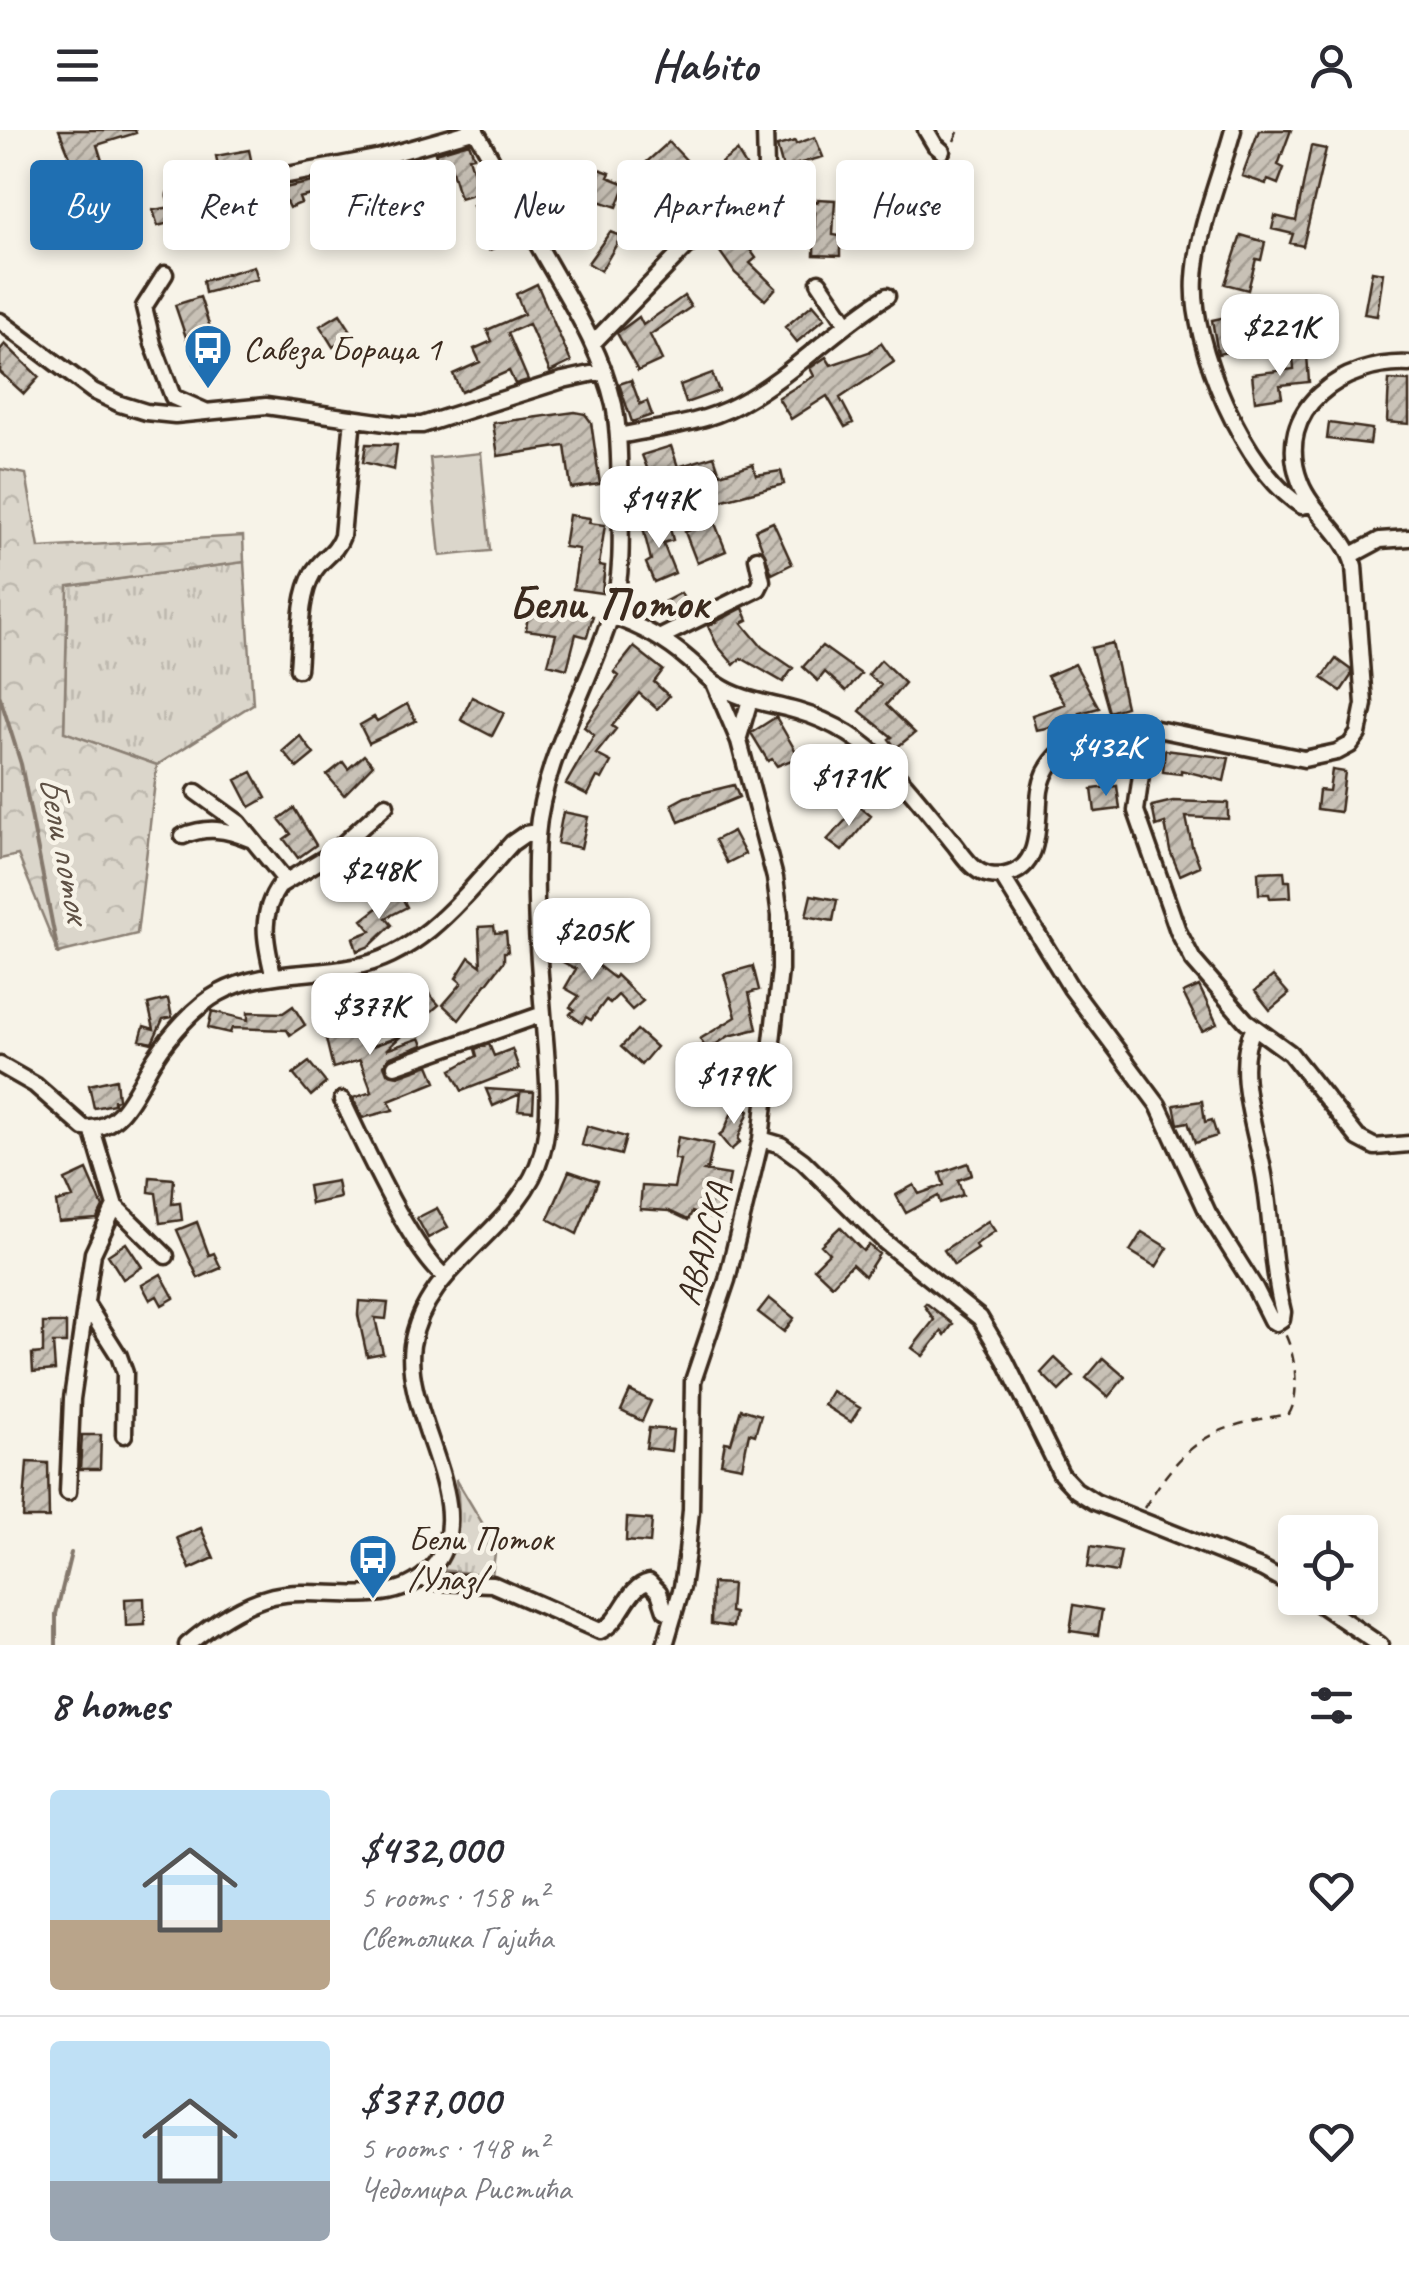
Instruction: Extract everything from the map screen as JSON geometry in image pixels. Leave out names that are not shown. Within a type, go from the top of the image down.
[{"type":"street","points":[[187,1645],[221,1619],[258,1601],[292,1593],[377,1594],[401,1588],[421,1578],[442,1553],[450,1514],[413,1386],[412,1344],[426,1306],[445,1277],[515,1206],[536,1172],[544,1143],[548,1107],[536,879],[538,832],[546,787],[611,616],[621,534],[618,436],[604,371],[593,343],[476,130],[377,158],[290,174]]},
{"type":"street","points":[[593,343],[686,247],[756,192],[766,169],[765,130]]},
{"type":"street","points":[[926,130],[934,146],[942,151]]},
{"type":"street","points":[[1234,130],[1197,260],[1194,294],[1198,316],[1212,373],[1232,420],[1274,485],[1302,506],[1312,504]]},
{"type":"street","points":[[165,274],[144,307],[145,321],[173,397],[206,411]]},
{"type":"street","points":[[819,282],[846,322]]},
{"type":"street","points":[[618,436],[699,419],[735,406],[887,296]]},
{"type":"street","points":[[0,321],[63,370],[120,404],[174,414],[266,406],[422,425],[604,371]]},
{"type":"street","points":[[750,700],[798,711],[862,741],[896,773],[978,871],[1002,876],[1019,869],[1034,848],[1040,790],[1056,757],[1078,740],[1094,734],[1130,726],[1163,729],[1304,759],[1337,752],[1350,745],[1362,725],[1364,692],[1352,555],[1300,483],[1295,450],[1299,428],[1322,390],[1352,371],[1388,363],[1409,364]]},
{"type":"street","points":[[298,669],[308,585],[320,563],[336,550],[342,536],[353,418]]},
{"type":"street","points":[[1352,555],[1380,540],[1409,538]]},
{"type":"street","points":[[661,637],[758,589],[762,581],[757,558]]},
{"type":"street","name":"АВАЛСКА","points":[[611,616],[661,637],[715,684],[750,700],[742,718],[739,741]]},
{"type":"street","name":"АВАЛСКА","points":[[665,1645],[682,1587],[691,1510],[693,1381],[727,1280],[762,1138],[776,1017],[780,915],[768,849],[739,741],[715,684]]},
{"type":"street","points":[[1130,726],[1144,753],[1136,810],[1181,939],[1193,960],[1254,1028],[1290,1053],[1358,1138],[1375,1147],[1409,1144]]},
{"type":"street","points":[[196,792],[239,823],[286,880]]},
{"type":"street","points":[[273,974],[265,914],[272,896],[286,880],[334,853],[386,806]]},
{"type":"street","points":[[183,836],[209,828],[255,841]]},
{"type":"street","points":[[0,1065],[35,1084],[84,1128],[92,1129],[122,1112],[154,1058],[206,1002],[237,985],[273,974],[352,968],[402,949],[438,923],[512,843],[538,832]]},
{"type":"street","points":[[1002,876],[1071,988],[1158,1105],[1208,1213],[1271,1320],[1278,1322],[1283,1312],[1264,1176],[1248,1098],[1248,1045],[1254,1028]]},
{"type":"street","points":[[396,1066],[543,1014]]},
{"type":"street","points":[[342,1100],[398,1209],[432,1264],[445,1277]]},
{"type":"street","points":[[92,1129],[115,1206],[166,1256]]},
{"type":"street","points":[[762,1138],[781,1145],[802,1160],[885,1242],[980,1318],[1061,1474],[1087,1498],[1278,1577]]},
{"type":"street","points":[[68,1492],[72,1398],[95,1242],[115,1206]]},
{"type":"street","points":[[86,1304],[126,1373],[124,1434]]},
{"type":"street","points":[[421,1578],[492,1584],[600,1630],[610,1626],[638,1585],[649,1582],[659,1592],[665,1610],[674,1615]]},
{"type":"street","points":[[1336,1615],[1380,1645]]},
{"type":"path","points":[[1137,1519],[1172,1465],[1195,1443],[1222,1430],[1289,1414],[1295,1405],[1291,1344],[1278,1322]]},
{"type":"green space","points":[[481,453],[490,551],[440,556],[430,458]]},
{"type":"green space","points":[[0,469],[26,474],[39,548],[243,536],[244,562],[68,586],[64,732],[157,765],[137,934],[58,953],[18,855],[0,859]]},
{"type":"green space","points":[[244,562],[253,704],[157,765],[64,732],[68,586]]},
{"type":"green space","points":[[456,1479],[496,1546],[492,1575],[440,1570],[458,1527]]},
{"type":"building","points":[[59,130],[135,130],[136,133],[97,145],[102,160],[71,160]]},
{"type":"building","points":[[1259,130],[1291,130],[1278,165],[1284,168],[1278,184],[1242,176]]},
{"type":"building","points":[[815,137],[823,157],[781,160],[777,146],[795,141],[796,144]]},
{"type":"building","points":[[669,142],[686,160],[649,160]]},
{"type":"building","points":[[469,143],[474,156],[469,157],[476,193],[460,198],[456,160],[438,160],[435,153]]},
{"type":"building","points":[[1311,146],[1326,149],[1303,246],[1290,243],[1293,234],[1272,229],[1275,216],[1296,221]]},
{"type":"building","points":[[249,150],[251,160],[217,160],[216,156]]},
{"type":"building","points":[[737,151],[742,160],[725,160]]},
{"type":"building","points":[[597,168],[617,180],[617,207],[597,200]]},
{"type":"building","points":[[310,183],[310,195],[299,198],[301,203],[290,208],[290,187]]},
{"type":"building","points":[[835,200],[833,235],[840,256],[814,255],[816,202]]},
{"type":"building","points":[[163,208],[163,225],[158,226],[153,210]]},
{"type":"building","points":[[610,232],[617,235],[617,243],[601,271],[588,263]]},
{"type":"building","points":[[1241,235],[1265,242],[1248,290],[1225,284]]},
{"type":"building","points":[[719,250],[750,250],[756,258],[750,263],[776,288],[765,300],[735,273]]},
{"type":"building","points":[[254,266],[258,279],[205,293],[203,281]]},
{"type":"building","points":[[1372,271],[1383,273],[1377,316],[1364,314]]},
{"type":"building","points":[[537,284],[571,362],[550,372],[529,324],[508,333],[528,380],[515,384],[509,371],[461,392],[453,374],[480,362],[474,349],[492,341],[487,330],[524,314],[516,294]]},
{"type":"building","points":[[684,296],[691,307],[650,335],[662,360],[638,371],[617,333],[639,317],[643,325]]},
{"type":"building","points":[[200,297],[219,355],[195,364],[175,305]]},
{"type":"building","points":[[813,304],[825,318],[797,342],[785,327]]},
{"type":"building","points":[[340,314],[353,334],[333,347],[320,326]]},
{"type":"building","points":[[1231,316],[1237,350],[1218,354],[1212,320]]},
{"type":"building","points":[[881,343],[894,362],[840,398],[853,423],[845,427],[827,396],[791,419],[778,398],[814,376],[810,368],[826,357],[831,365],[869,352]]},
{"type":"building","points":[[5,344],[39,377],[24,394],[0,372],[0,350]]},
{"type":"building","points":[[1307,355],[1309,382],[1280,385],[1282,397],[1255,401],[1252,374],[1294,369],[1293,356]]},
{"type":"building","points":[[712,373],[719,391],[686,403],[680,385]]},
{"type":"building","points":[[631,380],[640,404],[647,401],[652,415],[632,422],[619,384]]},
{"type":"building","points":[[1389,380],[1409,381],[1409,424],[1387,422]]},
{"type":"building","points":[[585,414],[591,422],[600,484],[571,488],[565,446],[498,456],[493,423]]},
{"type":"building","points":[[1329,423],[1372,429],[1370,444],[1327,439]]},
{"type":"building","points":[[366,444],[397,445],[394,470],[363,462]]},
{"type":"building","points":[[671,446],[678,467],[714,456],[720,474],[753,464],[756,475],[781,471],[784,484],[705,505],[702,494],[662,507],[642,455]]},
{"type":"building","points":[[569,515],[605,525],[599,565],[605,566],[602,593],[573,589],[579,549],[564,547]]},
{"type":"building","points":[[668,521],[673,540],[663,543],[675,573],[654,582],[646,563],[651,560],[643,528]]},
{"type":"building","points":[[714,521],[726,551],[697,563],[685,532]]},
{"type":"building","points":[[773,522],[792,564],[772,574],[755,530]]},
{"type":"building","points":[[681,593],[690,611],[667,622],[658,605]]},
{"type":"building","points":[[563,607],[593,616],[587,637],[576,634],[567,669],[548,664],[556,634],[526,630],[528,613],[560,617]]},
{"type":"building","points":[[743,608],[748,620],[742,623],[762,647],[793,668],[783,682],[741,658],[734,665],[717,645],[708,626]]},
{"type":"building","points":[[1112,643],[1126,707],[1109,712],[1091,648]]},
{"type":"building","points":[[822,646],[861,674],[846,691],[825,672],[818,681],[803,667]]},
{"type":"building","points":[[634,647],[663,670],[654,682],[669,696],[657,709],[639,693],[612,726],[616,729],[596,754],[611,762],[588,795],[566,784],[594,735],[584,727],[619,676],[614,672]]},
{"type":"building","points":[[1336,659],[1351,670],[1341,691],[1322,678]]},
{"type":"building","points":[[881,660],[905,683],[886,705],[915,733],[896,748],[889,739],[892,737],[860,711],[881,685],[868,675]]},
{"type":"building","points":[[1075,664],[1099,708],[1080,713],[1082,721],[1036,730],[1032,715],[1065,704],[1047,676]]},
{"type":"building","points":[[472,697],[504,713],[492,736],[461,720]]},
{"type":"building","points":[[407,704],[416,721],[369,743],[360,725],[374,717],[377,721]]},
{"type":"building","points":[[776,717],[799,757],[777,766],[772,759],[768,761],[751,733]]},
{"type":"building","points":[[300,736],[314,754],[297,768],[283,751]]},
{"type":"building","points":[[1165,750],[1229,758],[1224,781],[1181,770],[1181,774],[1163,772]]},
{"type":"building","points":[[364,755],[373,765],[344,795],[327,775],[343,762],[348,769]]},
{"type":"building","points":[[1332,770],[1345,772],[1340,812],[1317,809],[1319,790],[1329,791]]},
{"type":"building","points":[[252,772],[266,798],[250,807],[236,780]]},
{"type":"building","points":[[734,785],[739,797],[679,822],[672,804]]},
{"type":"building","points":[[1117,786],[1120,809],[1095,812],[1092,789]]},
{"type":"building","points":[[1173,801],[1228,803],[1228,819],[1186,817],[1200,866],[1180,875],[1165,823],[1156,826],[1152,806]]},
{"type":"building","points":[[859,806],[871,816],[842,851],[827,840]]},
{"type":"building","points":[[294,808],[316,845],[298,858],[284,839],[291,834],[279,819]]},
{"type":"building","points":[[563,812],[588,817],[581,848],[557,843]]},
{"type":"building","points":[[733,831],[745,854],[727,863],[715,840]]},
{"type":"building","points":[[1284,871],[1285,881],[1290,881],[1291,897],[1259,894],[1258,872]]},
{"type":"building","points":[[399,892],[407,907],[386,918],[392,925],[370,946],[357,951],[353,938],[371,931],[362,920]]},
{"type":"building","points":[[811,895],[837,900],[833,921],[806,916]]},
{"type":"building","points":[[494,926],[495,933],[506,932],[508,952],[504,952],[504,961],[459,1020],[443,1005],[462,983],[456,978],[469,957],[481,966],[479,927]]},
{"type":"building","points":[[570,935],[589,946],[592,951],[588,958],[614,978],[616,975],[643,1001],[632,1010],[618,995],[610,1003],[606,1000],[591,1020],[586,1017],[582,1023],[570,1014],[574,1010],[570,1007],[579,996],[565,988],[576,969],[563,962],[566,957],[559,954]]},
{"type":"building","points":[[753,966],[759,990],[749,993],[757,1029],[729,1036],[707,1050],[700,1039],[736,1017],[724,974]]},
{"type":"building","points":[[1273,976],[1289,994],[1270,1010],[1255,991]]},
{"type":"building","points":[[416,979],[439,1005],[418,1023],[403,1005],[407,1002],[399,993]]},
{"type":"building","points":[[1199,986],[1217,1024],[1202,1031],[1183,993]]},
{"type":"building","points":[[168,999],[172,1017],[163,1019],[152,1043],[140,1040],[144,1026],[154,1029],[148,1004]]},
{"type":"building","points":[[367,1002],[373,1021],[366,1024],[373,1046],[401,1036],[386,1050],[420,1038],[423,1045],[388,1058],[384,1065],[387,1073],[398,1076],[429,1065],[436,1082],[389,1101],[393,1110],[362,1118],[353,1098],[372,1092],[360,1060],[333,1068],[319,1010],[339,1006],[339,1011]]},
{"type":"building","points":[[293,1006],[305,1025],[290,1035],[287,1030],[232,1028],[230,1033],[208,1028],[212,1011],[248,1020],[248,1012],[283,1013]]},
{"type":"building","points":[[637,1030],[656,1047],[641,1065],[621,1047]]},
{"type":"building","points":[[489,1044],[494,1056],[512,1049],[519,1069],[462,1091],[451,1070],[477,1056],[475,1049]]},
{"type":"building","points":[[309,1062],[326,1083],[311,1096],[293,1074]]},
{"type":"building","points":[[116,1079],[118,1099],[114,1104],[94,1108],[89,1085]]},
{"type":"building","points":[[486,1089],[534,1092],[533,1111],[518,1110],[520,1094],[493,1106]]},
{"type":"building","points":[[1202,1101],[1205,1122],[1212,1120],[1217,1136],[1195,1143],[1188,1122],[1178,1124],[1174,1105]]},
{"type":"building","points":[[735,1105],[749,1111],[740,1142],[731,1150],[719,1135]]},
{"type":"building","points":[[587,1126],[626,1137],[621,1155],[582,1145]]},
{"type":"building","points":[[678,1137],[713,1144],[704,1171],[730,1175],[721,1222],[692,1212],[688,1220],[669,1211],[640,1209],[642,1186],[674,1188],[680,1160],[674,1158]]},
{"type":"building","points":[[968,1163],[972,1175],[958,1180],[963,1195],[940,1203],[938,1196],[906,1213],[896,1195],[914,1185],[919,1194],[944,1185],[940,1173]]},
{"type":"building","points":[[87,1170],[103,1207],[97,1219],[59,1222],[56,1202],[73,1198],[65,1180]]},
{"type":"building","points":[[569,1171],[598,1181],[577,1234],[548,1219]]},
{"type":"building","points":[[150,1177],[174,1179],[172,1204],[180,1203],[182,1220],[160,1223],[156,1193],[149,1192]]},
{"type":"building","points":[[337,1181],[340,1198],[311,1204],[308,1186]]},
{"type":"building","points":[[437,1208],[448,1227],[428,1238],[417,1218]]},
{"type":"building","points":[[988,1221],[995,1231],[975,1245],[978,1249],[954,1265],[944,1250]]},
{"type":"building","points":[[197,1222],[209,1255],[214,1253],[221,1268],[198,1278],[177,1230]]},
{"type":"building","points":[[840,1227],[863,1251],[869,1245],[879,1254],[865,1276],[852,1264],[832,1285],[814,1268],[829,1253],[821,1245]]},
{"type":"building","points":[[1142,1232],[1168,1248],[1156,1267],[1130,1251]]},
{"type":"building","points":[[126,1243],[142,1267],[123,1279],[108,1255]]},
{"type":"building","points":[[161,1274],[174,1298],[162,1305],[157,1296],[150,1300],[142,1285]]},
{"type":"building","points":[[769,1298],[794,1318],[784,1332],[758,1312]]},
{"type":"building","points":[[359,1301],[388,1303],[386,1319],[375,1318],[383,1353],[367,1356],[358,1315]]},
{"type":"building","points":[[926,1303],[953,1324],[945,1335],[942,1331],[923,1356],[912,1348],[934,1320]]},
{"type":"building","points":[[43,1323],[66,1323],[66,1343],[53,1343],[55,1370],[33,1372],[32,1354],[43,1353]]},
{"type":"building","points":[[1055,1358],[1074,1376],[1059,1391],[1041,1373]]},
{"type":"building","points":[[1103,1358],[1125,1377],[1108,1397],[1086,1378]]},
{"type":"building","points":[[630,1391],[651,1401],[642,1421],[621,1411]]},
{"type":"building","points":[[832,1391],[860,1408],[851,1422],[824,1405]]},
{"type":"building","points":[[741,1409],[761,1415],[755,1435],[749,1433],[742,1467],[721,1463],[725,1442],[731,1443]]},
{"type":"building","points":[[649,1428],[673,1430],[671,1451],[646,1448]]},
{"type":"building","points":[[82,1435],[101,1435],[100,1469],[80,1469]]},
{"type":"building","points":[[27,1462],[48,1463],[49,1518],[23,1518]]},
{"type":"building","points":[[627,1518],[652,1520],[650,1543],[626,1541]]},
{"type":"building","points":[[201,1528],[214,1558],[190,1569],[177,1538]]},
{"type":"building","points":[[1091,1546],[1121,1551],[1117,1572],[1088,1567]]},
{"type":"building","points":[[712,1583],[732,1584],[733,1627],[711,1624]]},
{"type":"building","points":[[144,1598],[145,1625],[126,1626],[125,1599]]},
{"type":"building","points":[[1074,1605],[1102,1610],[1098,1635],[1070,1631]]},
{"type":"waterway","name":"Бели поток","points":[[0,697],[21,764],[58,953]]},
{"type":"waterway","name":"Бели поток","points":[[56,1645],[56,1614],[71,1553]]},
{"type":"place","name":"Савеза Бораца 1","points":[[208,390]]},
{"type":"place","name":"Бели Поток /Улаз/","points":[[373,1600]]},
{"type":"district","name":"Бели Поток","points":[[609,603]]}]
